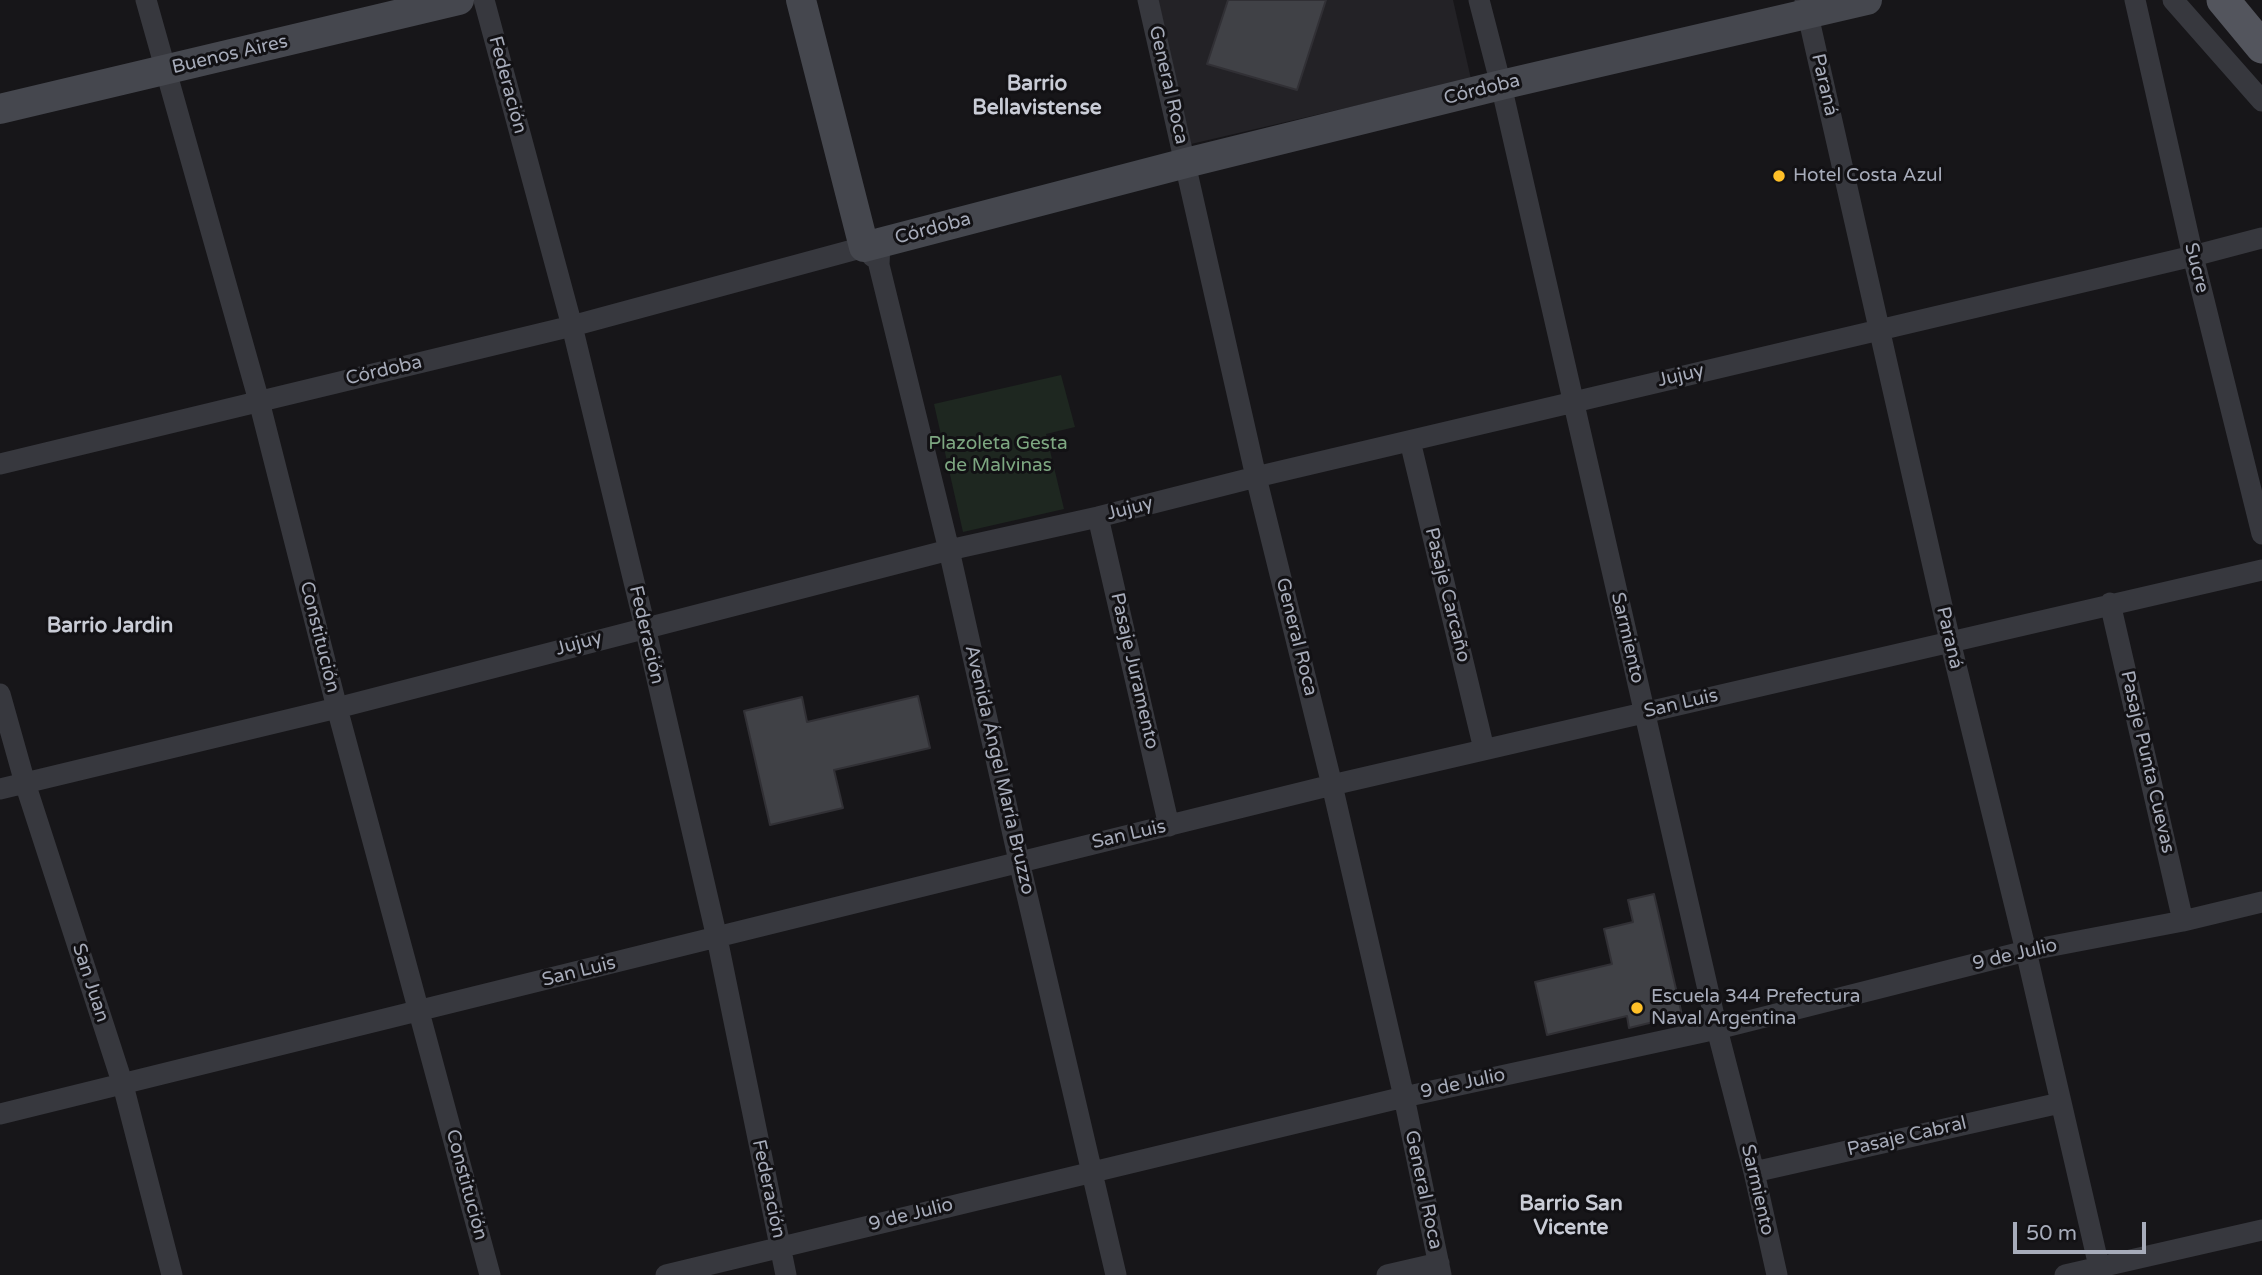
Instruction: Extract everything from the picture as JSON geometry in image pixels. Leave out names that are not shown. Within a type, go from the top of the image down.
[{"type":"main road","points":[[2223,0],[2262,47]]},
{"type":"street","name":"Constitución","points":[[146,0],[259,401],[337,708],[490,1275]]},
{"type":"street","name":"Buenos Aires","points":[[0,109],[459,0]]},
{"type":"street","name":"Federación","points":[[484,0],[572,326],[645,627],[716,938],[786,1275]]},
{"type":"street","name":"Avenida Ángel María Bruzzo","points":[[801,0],[875,251]]},
{"type":"street","name":"Avenida Ángel María Bruzzo","points":[[816,0],[949,550],[1116,1275]]},
{"type":"street","name":"General Roca","points":[[1148,0],[1256,477],[1332,785],[1404,1097],[1440,1269]]},
{"type":"street","name":"Sarmiento","points":[[1479,0],[1501,85],[1717,1029],[1777,1275]]},
{"type":"street","name":"Córdoba","points":[[0,464],[875,251],[1186,163],[1806,6],[1867,0]]},
{"type":"street","name":"Sucre","points":[[2135,0],[2193,256],[2262,534]]},
{"type":"street","points":[[2173,0],[2262,101]]},
{"type":"street","name":"Paraná","points":[[1806,6],[1950,641],[2026,951],[2100,1271]]},
{"type":"street","name":"Jujuy","points":[[0,789],[337,708],[949,550],[1098,517],[2262,238]]},
{"type":"street","name":"Pasaje Carcaño","points":[[1410,441],[1484,749]]},
{"type":"street","name":"Pasaje Juramento","points":[[1098,517],[1170,826]]},
{"type":"street","name":"San Luis","points":[[0,1114],[1332,785],[2262,570]]},
{"type":"street","name":"Pasaje Punta Cuevas","points":[[2110,603],[2183,921]]},
{"type":"street","name":"San Juan","points":[[0,694],[25,783],[123,1085],[172,1275]]},
{"type":"street","name":"9 de Julio","points":[[666,1275],[1404,1097],[1717,1029],[2026,951],[2183,921],[2262,902]]},
{"type":"street","name":"Pasaje Cabral","points":[[1754,1172],[2060,1103]]},
{"type":"street","points":[[2064,1275],[2100,1271],[2262,1230]]},
{"type":"street","points":[[1387,1275],[1440,1269]]},
{"type":"shaded area","points":[[1158,0],[1453,0],[1471,79],[1191,144]]},
{"type":"green space","name":"Plazoleta Gesta de Malvinas","points":[[1061,375],[1075,427],[1046,434],[1064,509],[963,532],[934,404]]},
{"type":"building","points":[[1228,0],[1326,0],[1297,90],[1207,64]]},
{"type":"building","points":[[918,696],[930,748],[834,770],[843,808],[770,825],[744,711],[802,697],[807,722]]},
{"type":"building","points":[[1654,894],[1682,1015],[1629,1028],[1627,1016],[1547,1035],[1535,982],[1612,964],[1604,929],[1633,922],[1628,900]]},
{"type":"place","name":"Hotel Costa Azul","points":[[1779,176]]},
{"type":"place","name":"Escuela 344 Prefectura Naval Argentina","points":[[1637,1008]]},
{"type":"district","name":"Barrio Bellavistense","points":[[1037,96]]},
{"type":"district","name":"Barrio Jardin","points":[[110,626]]},
{"type":"district","name":"Barrio San Vicente","points":[[1571,1216]]}]
